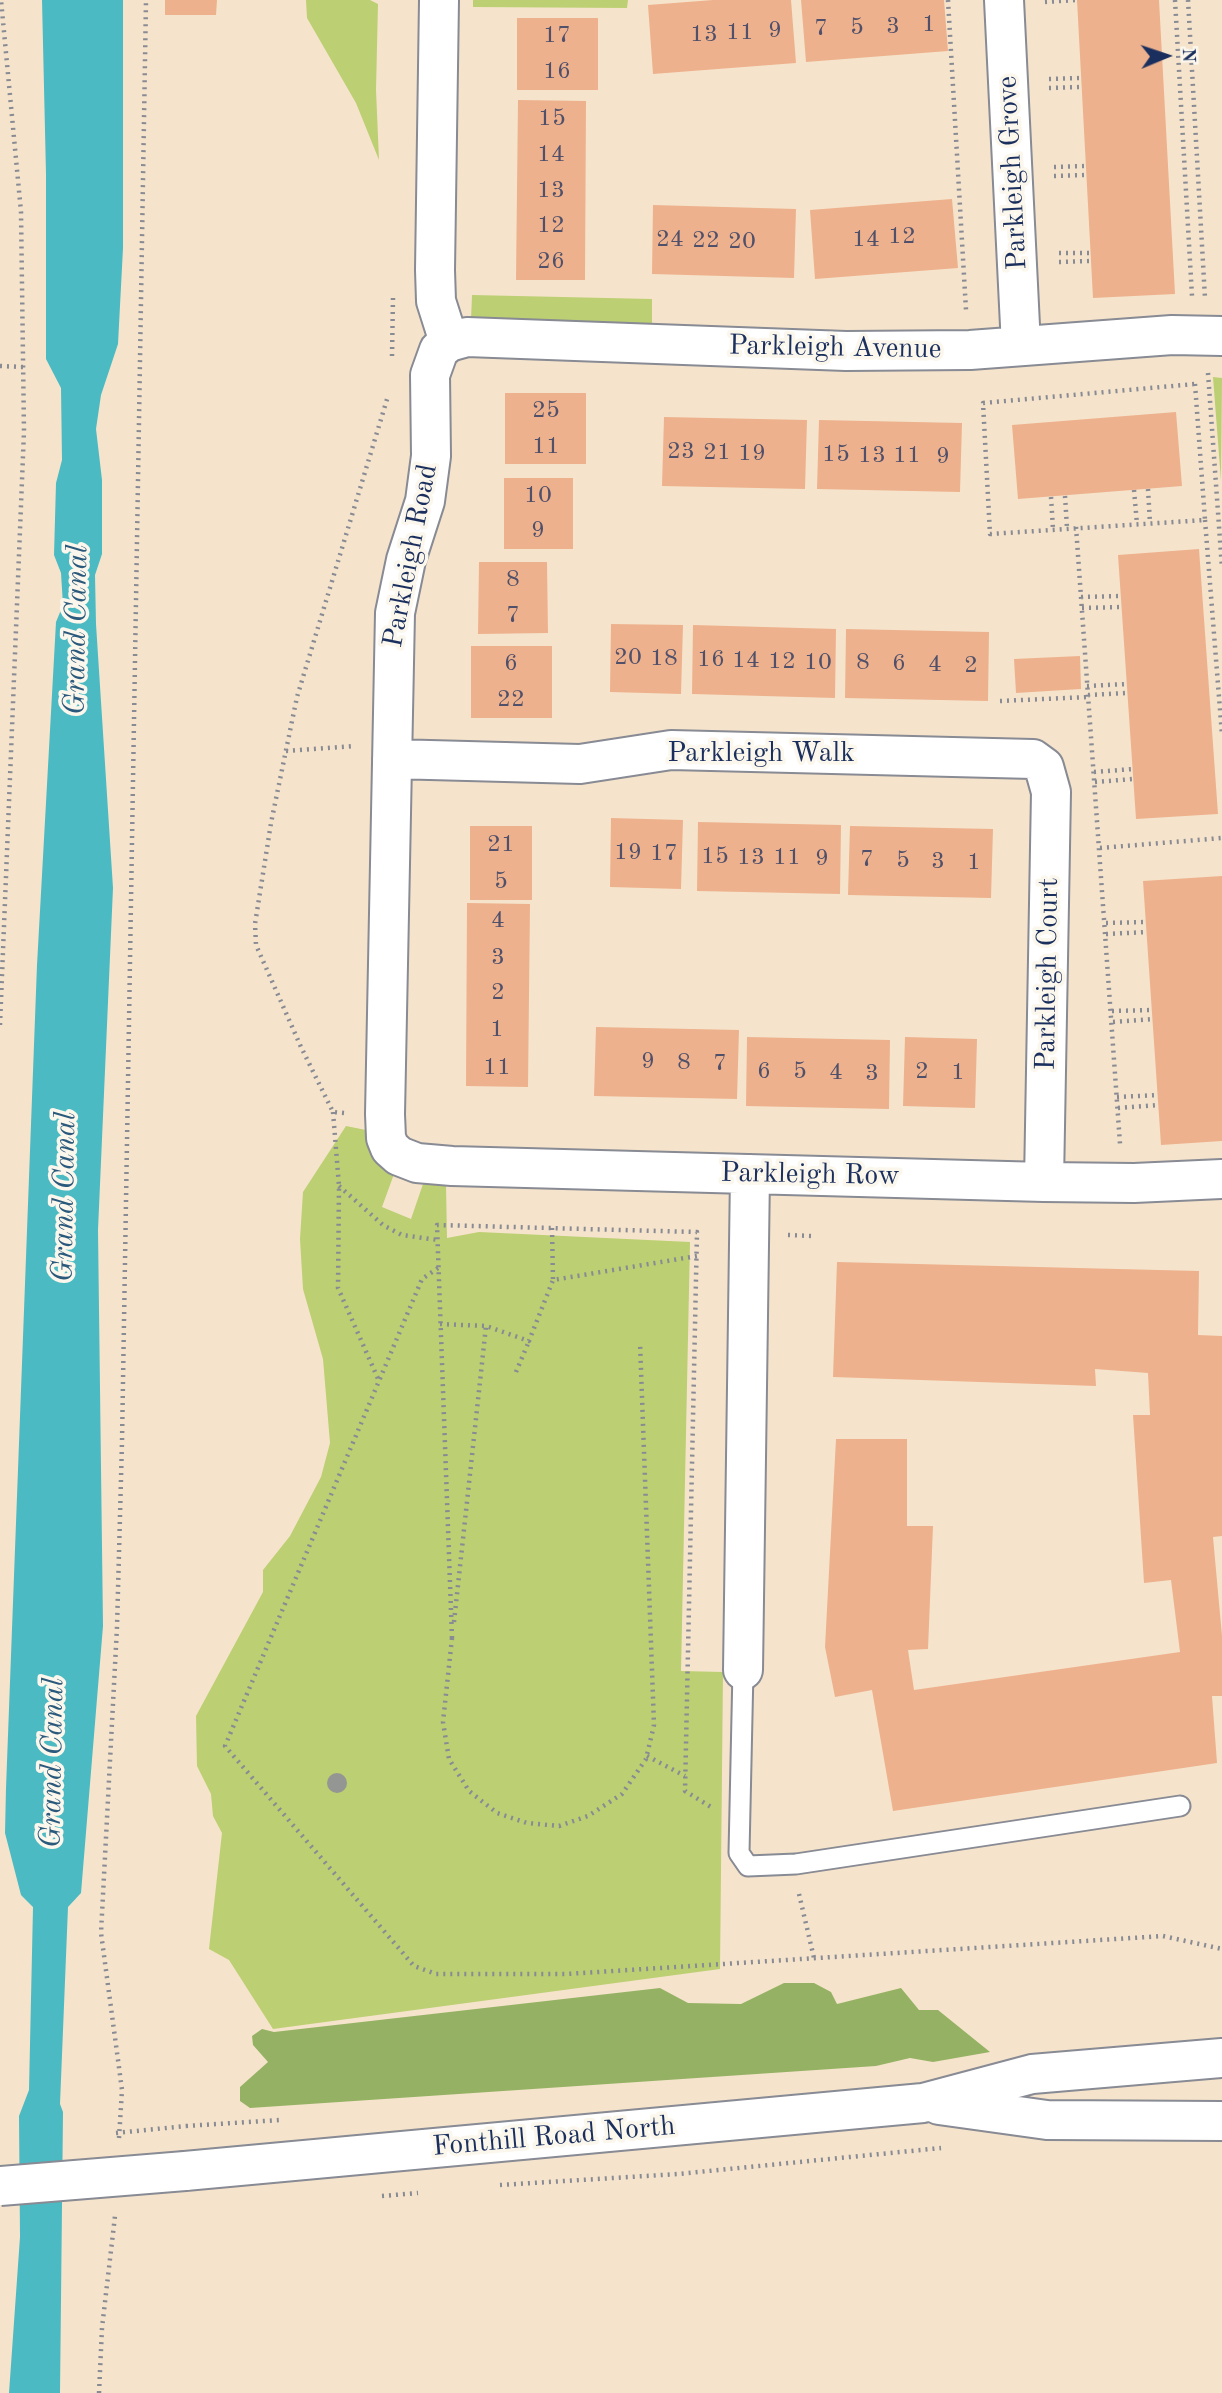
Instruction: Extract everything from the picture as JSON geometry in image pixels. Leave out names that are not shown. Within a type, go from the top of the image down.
[{"type":"street","points":[[439,0],[435,278],[436,301],[449,342]]},
{"type":"street","name":"Parkleigh Grove","points":[[1004,0],[1021,346]]},
{"type":"street","name":"Parkleigh Avenue","points":[[449,342],[467,337],[846,351],[970,350],[1172,335],[1212,339]]},
{"type":"street","name":"Parkleigh Road","points":[[399,1156],[390,1148],[386,1138],[385,1114],[395,613],[406,560],[425,501],[431,456],[430,375],[439,350],[449,342]]},
{"type":"street","name":"Parkleigh Walk","points":[[393,758],[580,764],[671,750],[1022,758],[1033,759],[1044,767]]},
{"type":"street","name":"Parkleigh Court","points":[[1044,767],[1051,792],[1044,1182]]},
{"type":"street","name":"Parkleigh Row","points":[[399,1156],[417,1164],[452,1166],[1044,1182],[1134,1183],[1222,1179]]},
{"type":"street","points":[[743,1670],[750,1174]]},
{"type":"street","name":"Fonthill Road North","points":[[0,2186],[923,2103],[1031,2074],[1222,2058]]},
{"type":"street","name":"Fonthill Road North","points":[[923,2103],[1047,2120],[1222,2121]]},
{"type":"lane","points":[[743,1670],[739,1853],[748,1866],[796,1864],[1180,1806]]},
{"type":"path","points":[[0,1025],[24,431],[21,212],[1,0]]},
{"type":"path","points":[[119,2144],[122,2090],[101,1933],[117,1640],[122,1442],[146,0]]},
{"type":"path","points":[[948,0],[970,350]]},
{"type":"path","points":[[1044,2],[1077,0]]},
{"type":"path","points":[[1175,0],[1192,303]]},
{"type":"path","points":[[1188,0],[1212,339],[1222,568]]},
{"type":"path","points":[[1049,79],[1081,78]]},
{"type":"path","points":[[1049,88],[1081,87]]},
{"type":"path","points":[[1054,167],[1086,166]]},
{"type":"path","points":[[1054,176],[1086,175]]},
{"type":"path","points":[[1059,253],[1090,253]]},
{"type":"path","points":[[1059,262],[1091,261]]},
{"type":"path","points":[[392,369],[393,287]]},
{"type":"path","points":[[0,366],[23,367]]},
{"type":"path","points":[[1205,520],[990,534],[983,403],[1195,384],[1222,735]]},
{"type":"path","points":[[379,1381],[338,1288],[339,1186],[333,1112],[256,945],[255,924],[297,696],[389,393]]},
{"type":"path","points":[[1148,489],[1150,523]]},
{"type":"path","points":[[1134,490],[1137,524]]},
{"type":"path","points":[[1051,496],[1053,529]]},
{"type":"path","points":[[1065,496],[1067,528]]},
{"type":"path","points":[[1076,527],[1121,1155]]},
{"type":"path","points":[[1081,597],[1121,596]]},
{"type":"path","points":[[1082,608],[1122,607]]},
{"type":"path","points":[[1087,686],[1127,684]]},
{"type":"path","points":[[1000,701],[1127,693]]},
{"type":"path","points":[[286,751],[374,745],[393,758]]},
{"type":"path","points":[[1094,772],[1133,769]]},
{"type":"path","points":[[1095,782],[1133,779]]},
{"type":"path","points":[[1100,848],[1222,838]]},
{"type":"path","points":[[1106,923],[1146,922]]},
{"type":"path","points":[[1106,934],[1147,933]]},
{"type":"path","points":[[1112,1012],[1152,1010]]},
{"type":"path","points":[[1113,1022],[1153,1019]]},
{"type":"path","points":[[1117,1097],[1158,1095]]},
{"type":"path","points":[[1118,1108],[1159,1105]]},
{"type":"path","points":[[333,1112],[351,1113]]},
{"type":"path","points":[[339,1186],[383,1225],[402,1235],[438,1240]]},
{"type":"path","points":[[452,1638],[437,1225],[697,1231],[685,1791],[740,1824]]},
{"type":"path","points":[[516,1373],[553,1280],[552,1228]]},
{"type":"path","points":[[553,1280],[697,1256]]},
{"type":"path","points":[[438,1268],[422,1279],[225,1746],[414,1966],[436,1974],[566,1974],[1163,1936],[1222,1949]]},
{"type":"path","points":[[440,1324],[486,1326],[529,1341]]},
{"type":"path","points":[[486,1326],[443,1722],[449,1759],[469,1791],[497,1813],[527,1824],[559,1826],[588,1816],[622,1794],[647,1756],[654,1725],[640,1342]]},
{"type":"path","points":[[647,1756],[685,1776]]},
{"type":"path","points":[[796,1864],[797,1885],[814,1958]]},
{"type":"path","points":[[186,2126],[273,2118]]},
{"type":"path","points":[[489,2186],[678,2174],[949,2147]]},
{"type":"path","points":[[403,2195],[426,2192]]},
{"type":"path","points":[[99,2393],[102,2328],[116,2211]]},
{"type":"green space","points":[[306,0],[370,0],[378,4],[376,90],[379,160],[356,103],[307,18]]},
{"type":"green space","points":[[473,0],[628,0],[627,8],[473,7]]},
{"type":"green space","points":[[472,295],[652,299],[652,324],[471,320]]},
{"type":"green space","points":[[1213,377],[1222,378],[1221,481]]},
{"type":"green space","points":[[346,1126],[366,1130],[394,1174],[382,1207],[411,1219],[423,1184],[446,1185],[447,1238],[479,1232],[690,1242],[681,1671],[723,1672],[720,1969],[273,2029],[229,1960],[209,1949],[222,1833],[213,1816],[211,1794],[197,1766],[196,1716],[263,1592],[263,1570],[290,1536],[321,1477],[330,1443],[323,1359],[303,1289],[300,1239],[303,1192]]},
{"type":"green space","points":[[784,1983],[814,1983],[831,1992],[837,2004],[901,1988],[919,2010],[938,2010],[990,2052],[933,2062],[910,2058],[876,2066],[250,2108],[240,2101],[240,2087],[268,2062],[253,2045],[252,2036],[262,2029],[274,2032],[660,1988],[688,2003],[741,2004]]},
{"type":"water","name":"Grand Canal","points":[[42,0],[123,0],[123,248],[118,344],[101,395],[96,429],[102,480],[102,554],[95,575],[96,624],[113,888],[98,1230],[103,1626],[81,1893],[68,1907],[60,2104],[63,2112],[60,2393],[9,2393],[20,2237],[19,2116],[29,2090],[33,1907],[21,1895],[5,1833],[6,1788],[37,965],[56,622],[63,605],[61,573],[54,555],[56,483],[62,460],[61,388],[46,359]]},
{"type":"building","points":[[165,0],[217,0],[216,15],[165,15]]},
{"type":"building","points":[[713,0],[791,0],[796,63],[653,74],[648,5]]},
{"type":"building","points":[[801,0],[944,0],[948,51],[806,62]]},
{"type":"building","points":[[1077,0],[1159,0],[1175,294],[1093,298]]},
{"type":"building","points":[[517,18],[598,18],[598,90],[517,90]]},
{"type":"building","points":[[518,100],[586,101],[585,280],[516,280]]},
{"type":"building","points":[[952,199],[958,268],[815,279],[810,210]]},
{"type":"building","points":[[653,205],[796,209],[794,278],[652,274]]},
{"type":"building","points":[[505,393],[586,393],[586,464],[505,464]]},
{"type":"building","points":[[1176,412],[1182,486],[1018,499],[1012,425]]},
{"type":"building","points":[[664,417],[807,420],[805,489],[662,486]]},
{"type":"building","points":[[819,420],[962,423],[960,492],[817,489]]},
{"type":"building","points":[[504,478],[573,478],[573,549],[504,549]]},
{"type":"building","points":[[1199,549],[1218,814],[1136,819],[1118,555]]},
{"type":"building","points":[[479,562],[547,562],[548,633],[478,634]]},
{"type":"building","points":[[611,624],[683,625],[681,694],[610,692]]},
{"type":"building","points":[[693,625],[836,629],[835,698],[692,694]]},
{"type":"building","points":[[846,629],[989,632],[988,701],[845,698]]},
{"type":"building","points":[[471,646],[552,646],[552,718],[471,718]]},
{"type":"building","points":[[1080,656],[1081,689],[1016,693],[1014,659]]},
{"type":"building","points":[[611,818],[683,820],[681,889],[610,887]]},
{"type":"building","points":[[698,822],[841,825],[840,894],[697,891]]},
{"type":"building","points":[[470,826],[532,826],[532,900],[470,900]]},
{"type":"building","points":[[850,826],[993,829],[991,898],[848,895]]},
{"type":"building","points":[[1222,876],[1222,1141],[1161,1145],[1143,881]]},
{"type":"building","points":[[467,903],[530,904],[528,1087],[466,1086]]},
{"type":"building","points":[[596,1027],[739,1030],[737,1099],[594,1096]]},
{"type":"building","points":[[747,1037],[890,1040],[889,1109],[746,1106]]},
{"type":"building","points":[[905,1037],[977,1039],[975,1108],[903,1106]]},
{"type":"building","points":[[837,1262],[1199,1271],[1198,1335],[1222,1336],[1222,1536],[1213,1537],[1222,1636],[1222,1696],[1212,1696],[1217,1763],[893,1811],[872,1690],[835,1697],[825,1647],[836,1439],[907,1439],[907,1526],[933,1526],[928,1649],[908,1650],[914,1690],[1180,1652],[1171,1580],[1144,1583],[1133,1415],[1150,1415],[1148,1373],[1095,1369],[1096,1386],[833,1377]]}]
